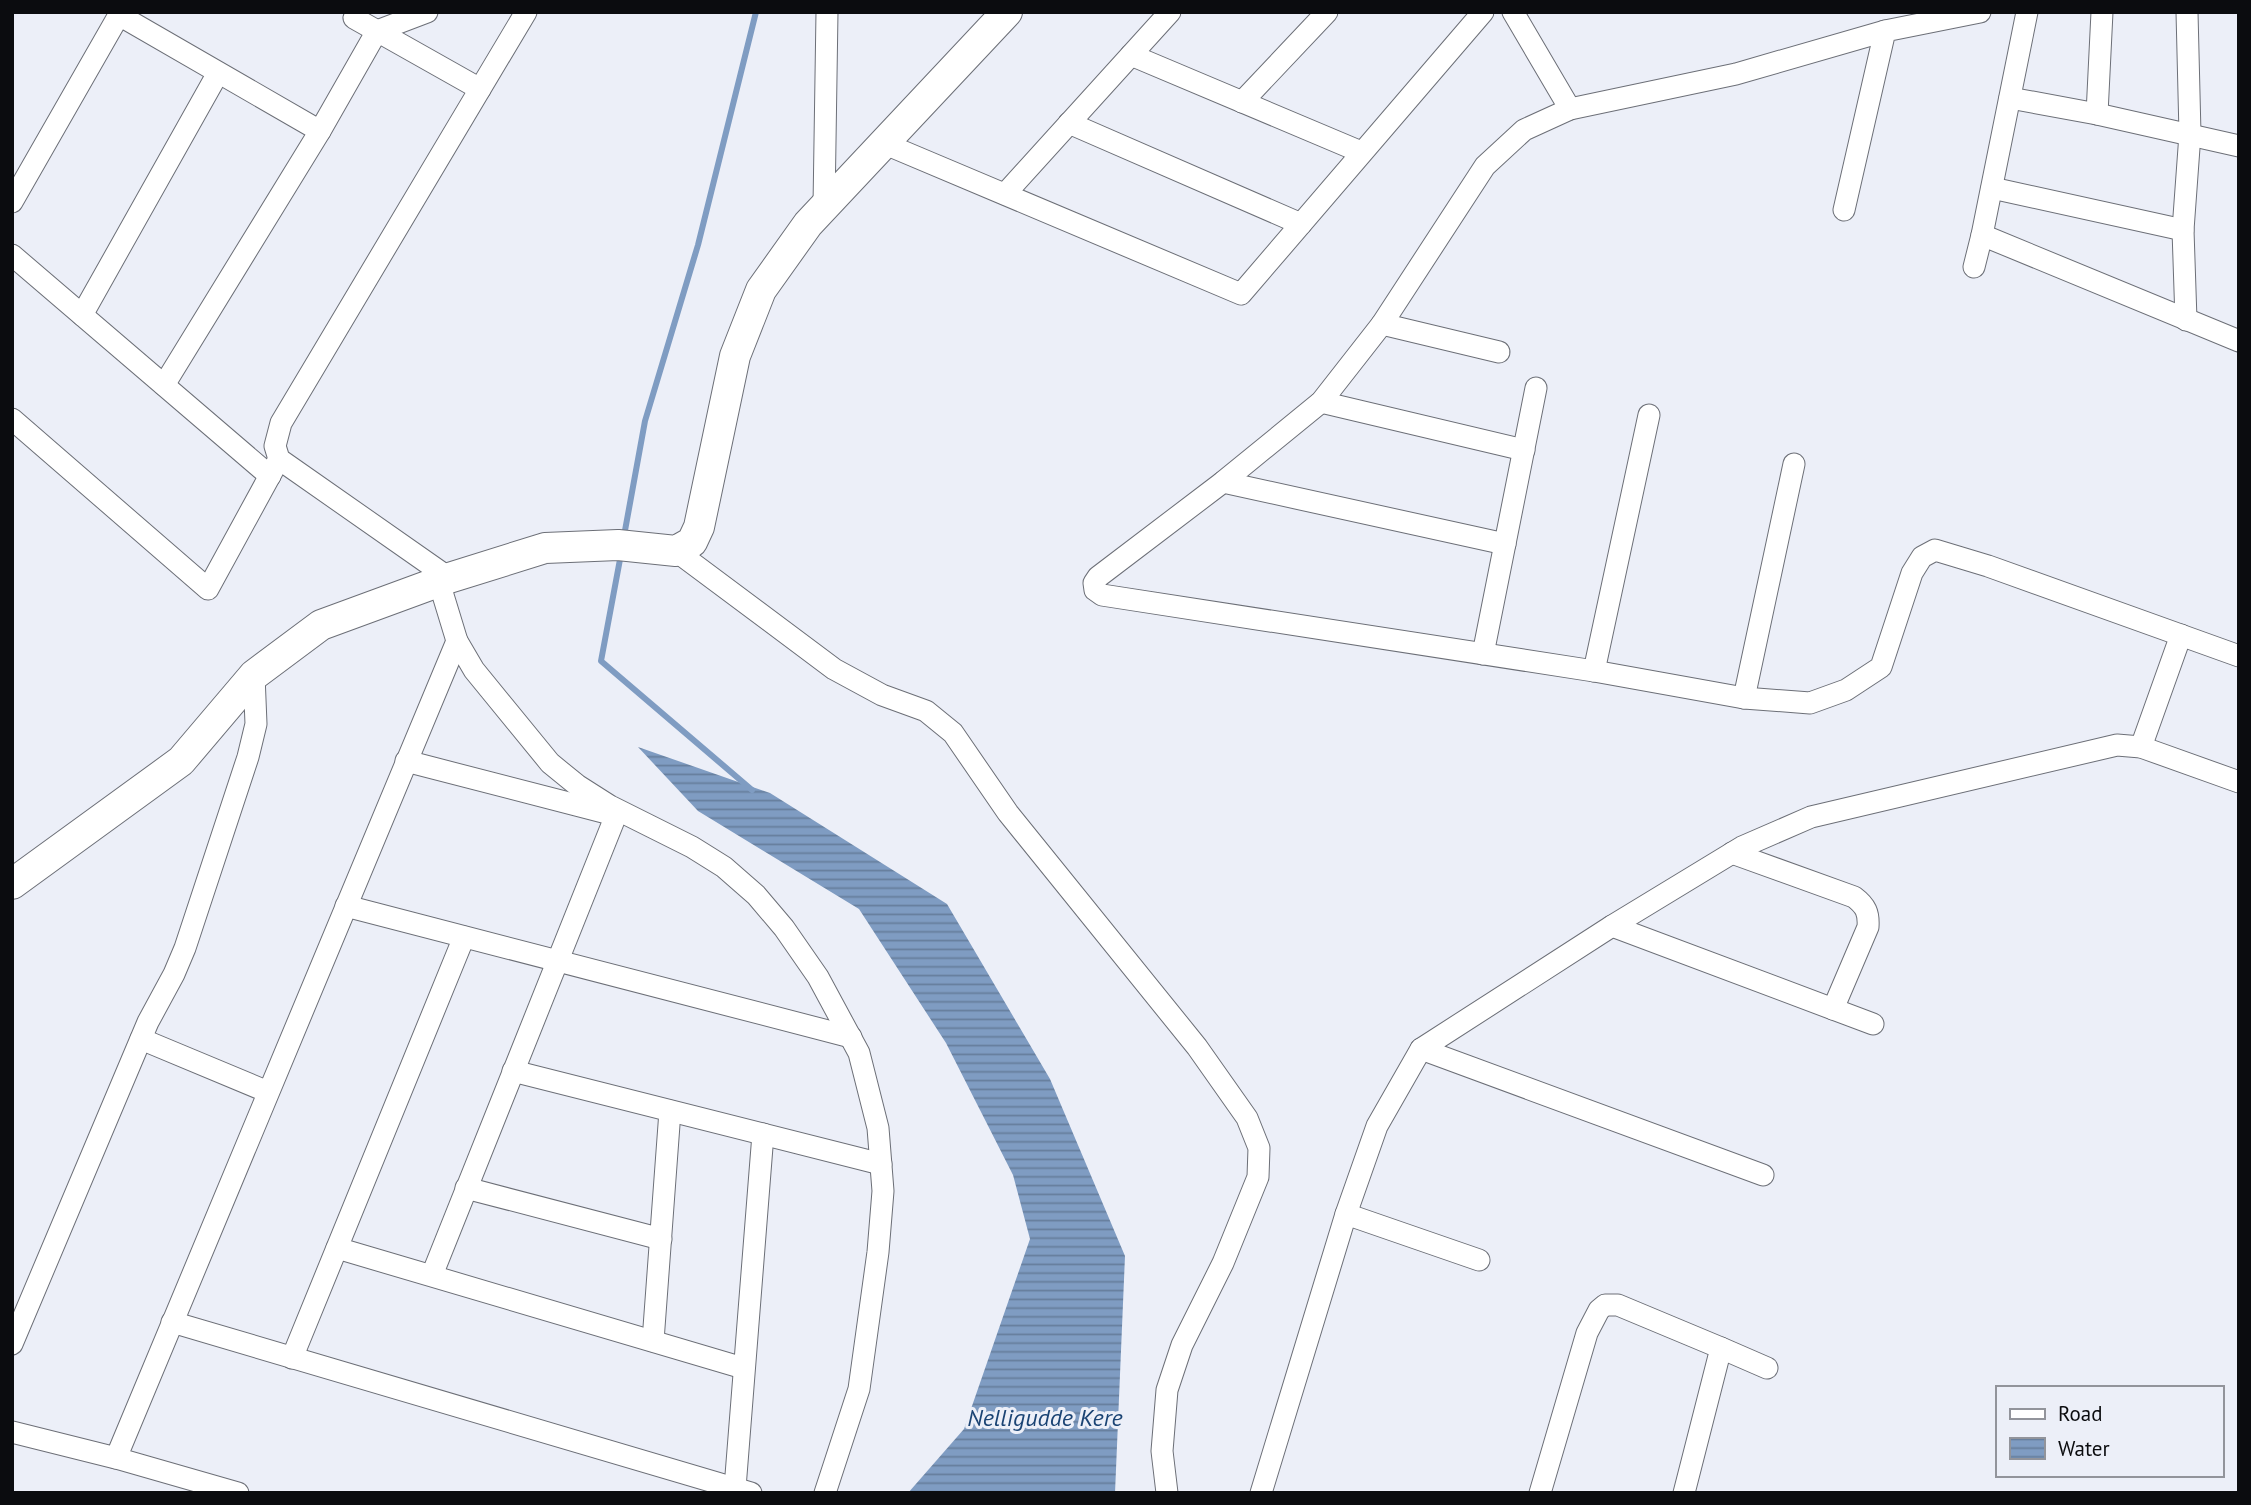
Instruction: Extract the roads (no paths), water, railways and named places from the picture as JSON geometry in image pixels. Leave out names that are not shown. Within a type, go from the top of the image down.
[{"type":"street","points":[[367,20],[427,12]]},
{"type":"street","points":[[12,419],[208,589],[275,468],[275,446],[281,423],[526,12]]},
{"type":"street","points":[[824,206],[827,12]]},
{"type":"street","points":[[676,551],[692,542],[699,527],[735,356],[761,290],[808,224],[1007,12]]},
{"type":"street","points":[[1005,194],[1170,12]]},
{"type":"street","points":[[1242,102],[1326,12]]},
{"type":"street","points":[[883,142],[1241,294],[1483,12]]},
{"type":"street","points":[[1513,12],[1570,109]]},
{"type":"street","points":[[1980,12],[1885,31],[1736,74],[1570,109],[1524,130],[1485,166],[1382,324],[1321,402],[1223,482],[1098,577],[1094,583],[1095,590],[1102,595],[1594,671],[1744,698],[1810,703],[1846,690],[1881,667],[1912,573],[1922,557],[1935,550],[1979,562],[2239,656]]},
{"type":"street","points":[[1974,267],[2026,12]]},
{"type":"street","points":[[2097,114],[2102,12]]},
{"type":"street","points":[[2186,320],[2183,230],[2190,134],[2188,12]]},
{"type":"street","points":[[12,202],[119,15],[320,131]]},
{"type":"street","points":[[367,20],[480,89]]},
{"type":"street","points":[[164,384],[320,131],[367,20]]},
{"type":"street","points":[[1844,210],[1885,31]]},
{"type":"street","points":[[1130,55],[1361,152]]},
{"type":"street","points":[[82,315],[218,73]]},
{"type":"street","points":[[2010,98],[2097,114],[2239,146]]},
{"type":"street","points":[[1069,123],[1301,224]]},
{"type":"street","points":[[1992,188],[2183,230]]},
{"type":"street","points":[[1982,235],[2239,341]]},
{"type":"street","points":[[12,255],[164,384],[275,468],[444,580],[457,641],[474,670],[550,763],[577,785],[610,806],[649,824],[724,867],[756,895],[784,928],[818,976],[859,1053],[878,1128],[883,1191],[878,1252],[859,1389],[825,1493]]},
{"type":"street","points":[[1382,324],[1499,352]]},
{"type":"street","points":[[1483,654],[1536,388]]},
{"type":"street","points":[[1321,402],[1524,450]]},
{"type":"street","points":[[1594,671],[1649,415]]},
{"type":"street","points":[[1744,698],[1794,464]]},
{"type":"street","points":[[1223,482],[1505,544]]},
{"type":"street","points":[[12,884],[181,761],[254,675],[321,625],[444,580],[545,548],[618,545],[676,551],[834,669],[882,695],[926,711],[953,733],[1008,813],[1198,1047],[1247,1118],[1259,1148],[1258,1177],[1223,1264],[1182,1345],[1167,1390],[1162,1451],[1167,1493]]},
{"type":"street","points":[[2141,747],[2181,635]]},
{"type":"street","points":[[116,1458],[457,641]]},
{"type":"street","points":[[12,1344],[141,1040],[185,948],[248,757],[256,724],[254,675]]},
{"type":"street","points":[[1261,1493],[1346,1214],[1377,1126],[1421,1049],[1612,926],[1732,853],[1811,817],[2117,745],[2141,747],[2239,782]]},
{"type":"street","points":[[407,761],[649,824]]},
{"type":"street","points":[[432,1275],[616,815]]},
{"type":"street","points":[[1732,853],[1854,897],[1864,904],[1869,916],[1868,927],[1833,1009]]},
{"type":"street","points":[[346,906],[851,1037]]},
{"type":"street","points":[[1612,926],[1873,1024]]},
{"type":"street","points":[[292,1358],[464,937]]},
{"type":"street","points":[[141,1040],[268,1092]]},
{"type":"street","points":[[1421,1049],[1763,1175]]},
{"type":"street","points":[[513,1071],[881,1164]]},
{"type":"street","points":[[653,1341],[670,1111]]},
{"type":"street","points":[[172,1322],[743,1490],[743,1368],[763,1134]]},
{"type":"street","points":[[466,1188],[661,1239]]},
{"type":"street","points":[[1346,1214],[1479,1260]]},
{"type":"street","points":[[337,1248],[743,1368]]},
{"type":"street","points":[[1540,1493],[1587,1333],[1605,1304],[1618,1305],[1767,1368]]},
{"type":"street","points":[[1684,1493],[1721,1348]]},
{"type":"street","points":[[12,1432],[239,1493]]},
{"type":"water","name":"Nelligudde Kere","points":[[638,747],[770,793],[947,904],[1050,1079],[1125,1256],[1115,1493],[908,1493],[964,1429],[1030,1239],[1013,1175],[946,1043],[859,909],[698,811]]},
{"type":"waterway","points":[[624,536],[645,421],[698,245],[756,12]]},
{"type":"waterway","points":[[621,554],[601,661],[752,790]]}]
